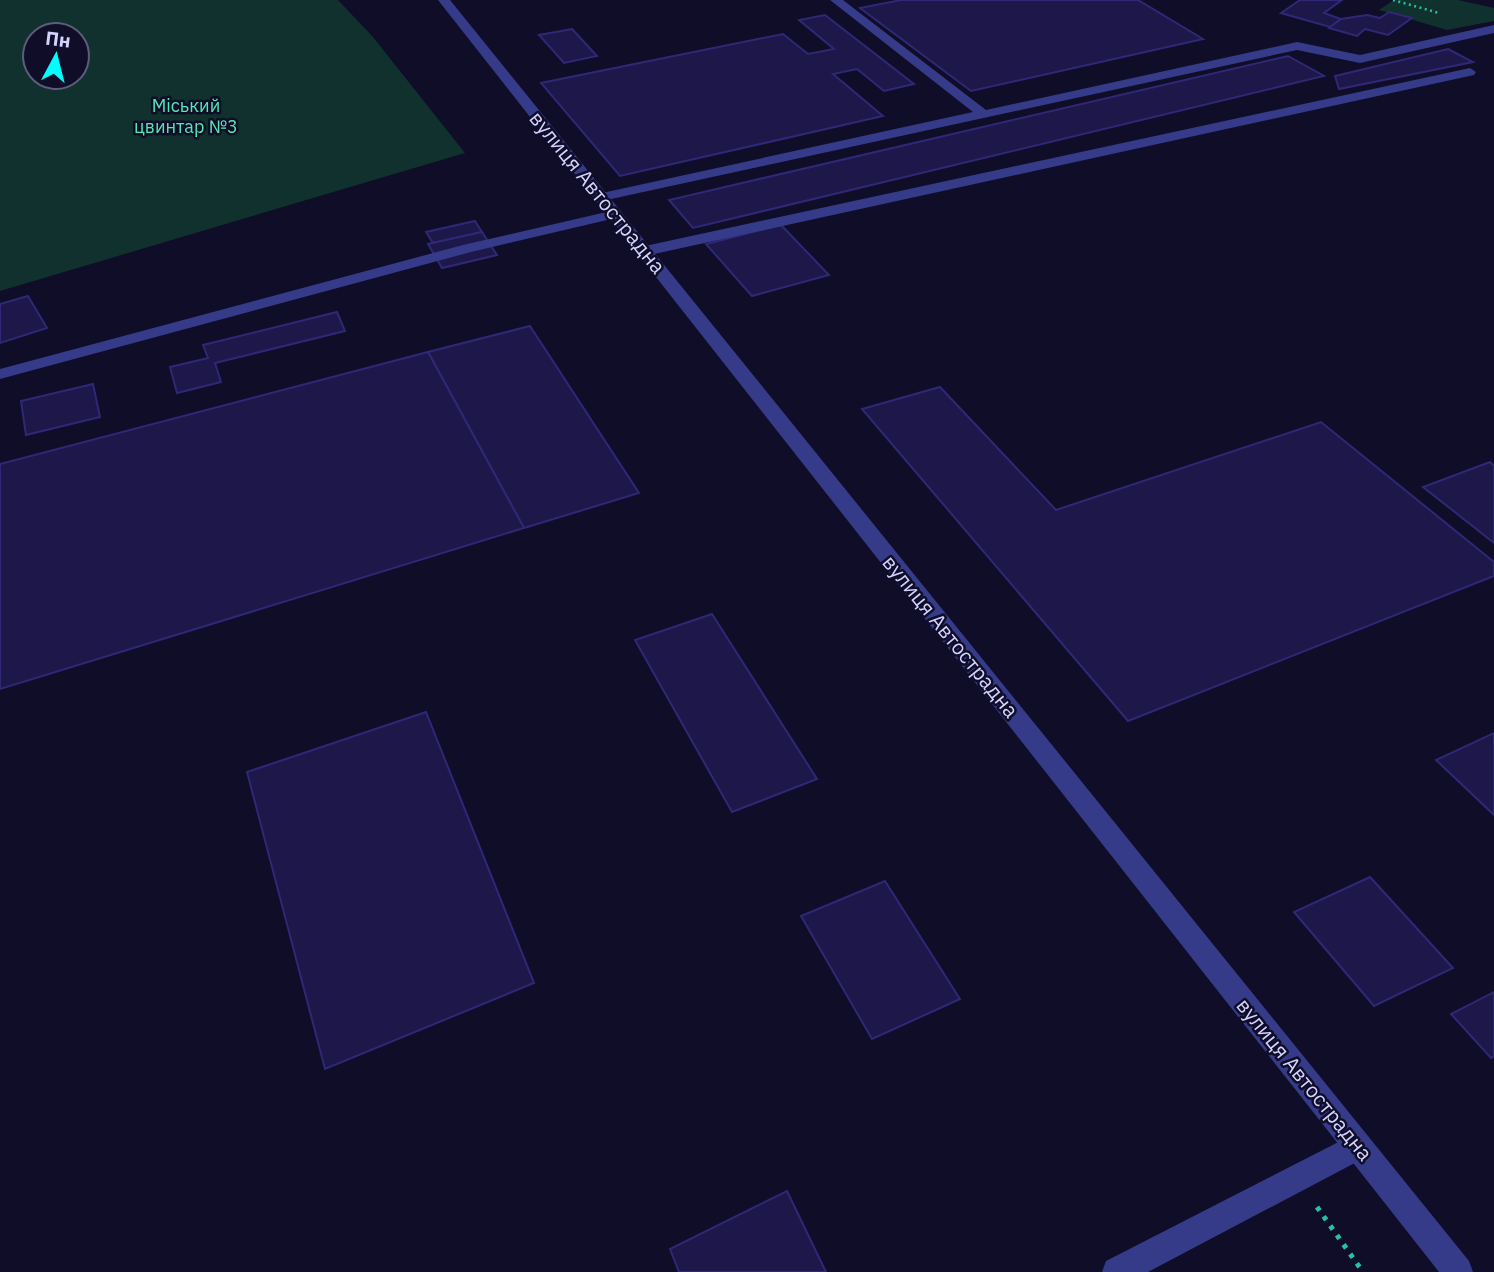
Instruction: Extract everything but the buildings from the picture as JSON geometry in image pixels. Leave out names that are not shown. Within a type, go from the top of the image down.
[{"type":"street","name":"вулиця Автострадна","points":[[444,0],[1458,1272]]},
{"type":"street","points":[[836,0],[983,114]]},
{"type":"street","points":[[1,374],[468,248],[609,205],[983,114],[1297,46],[1360,59],[1494,29]]},
{"type":"street","points":[[645,251],[1470,72]]},
{"type":"street","points":[[1117,1272],[1357,1146]]},
{"type":"path","points":[[1296,1178],[1363,1272]]},
{"type":"green space","name":"Міський цвинтар №3","points":[[0,0],[338,0],[373,37],[465,153],[0,291]]},
{"type":"green space","points":[[1394,0],[1458,0],[1494,8],[1494,21],[1447,30],[1379,10]]}]
